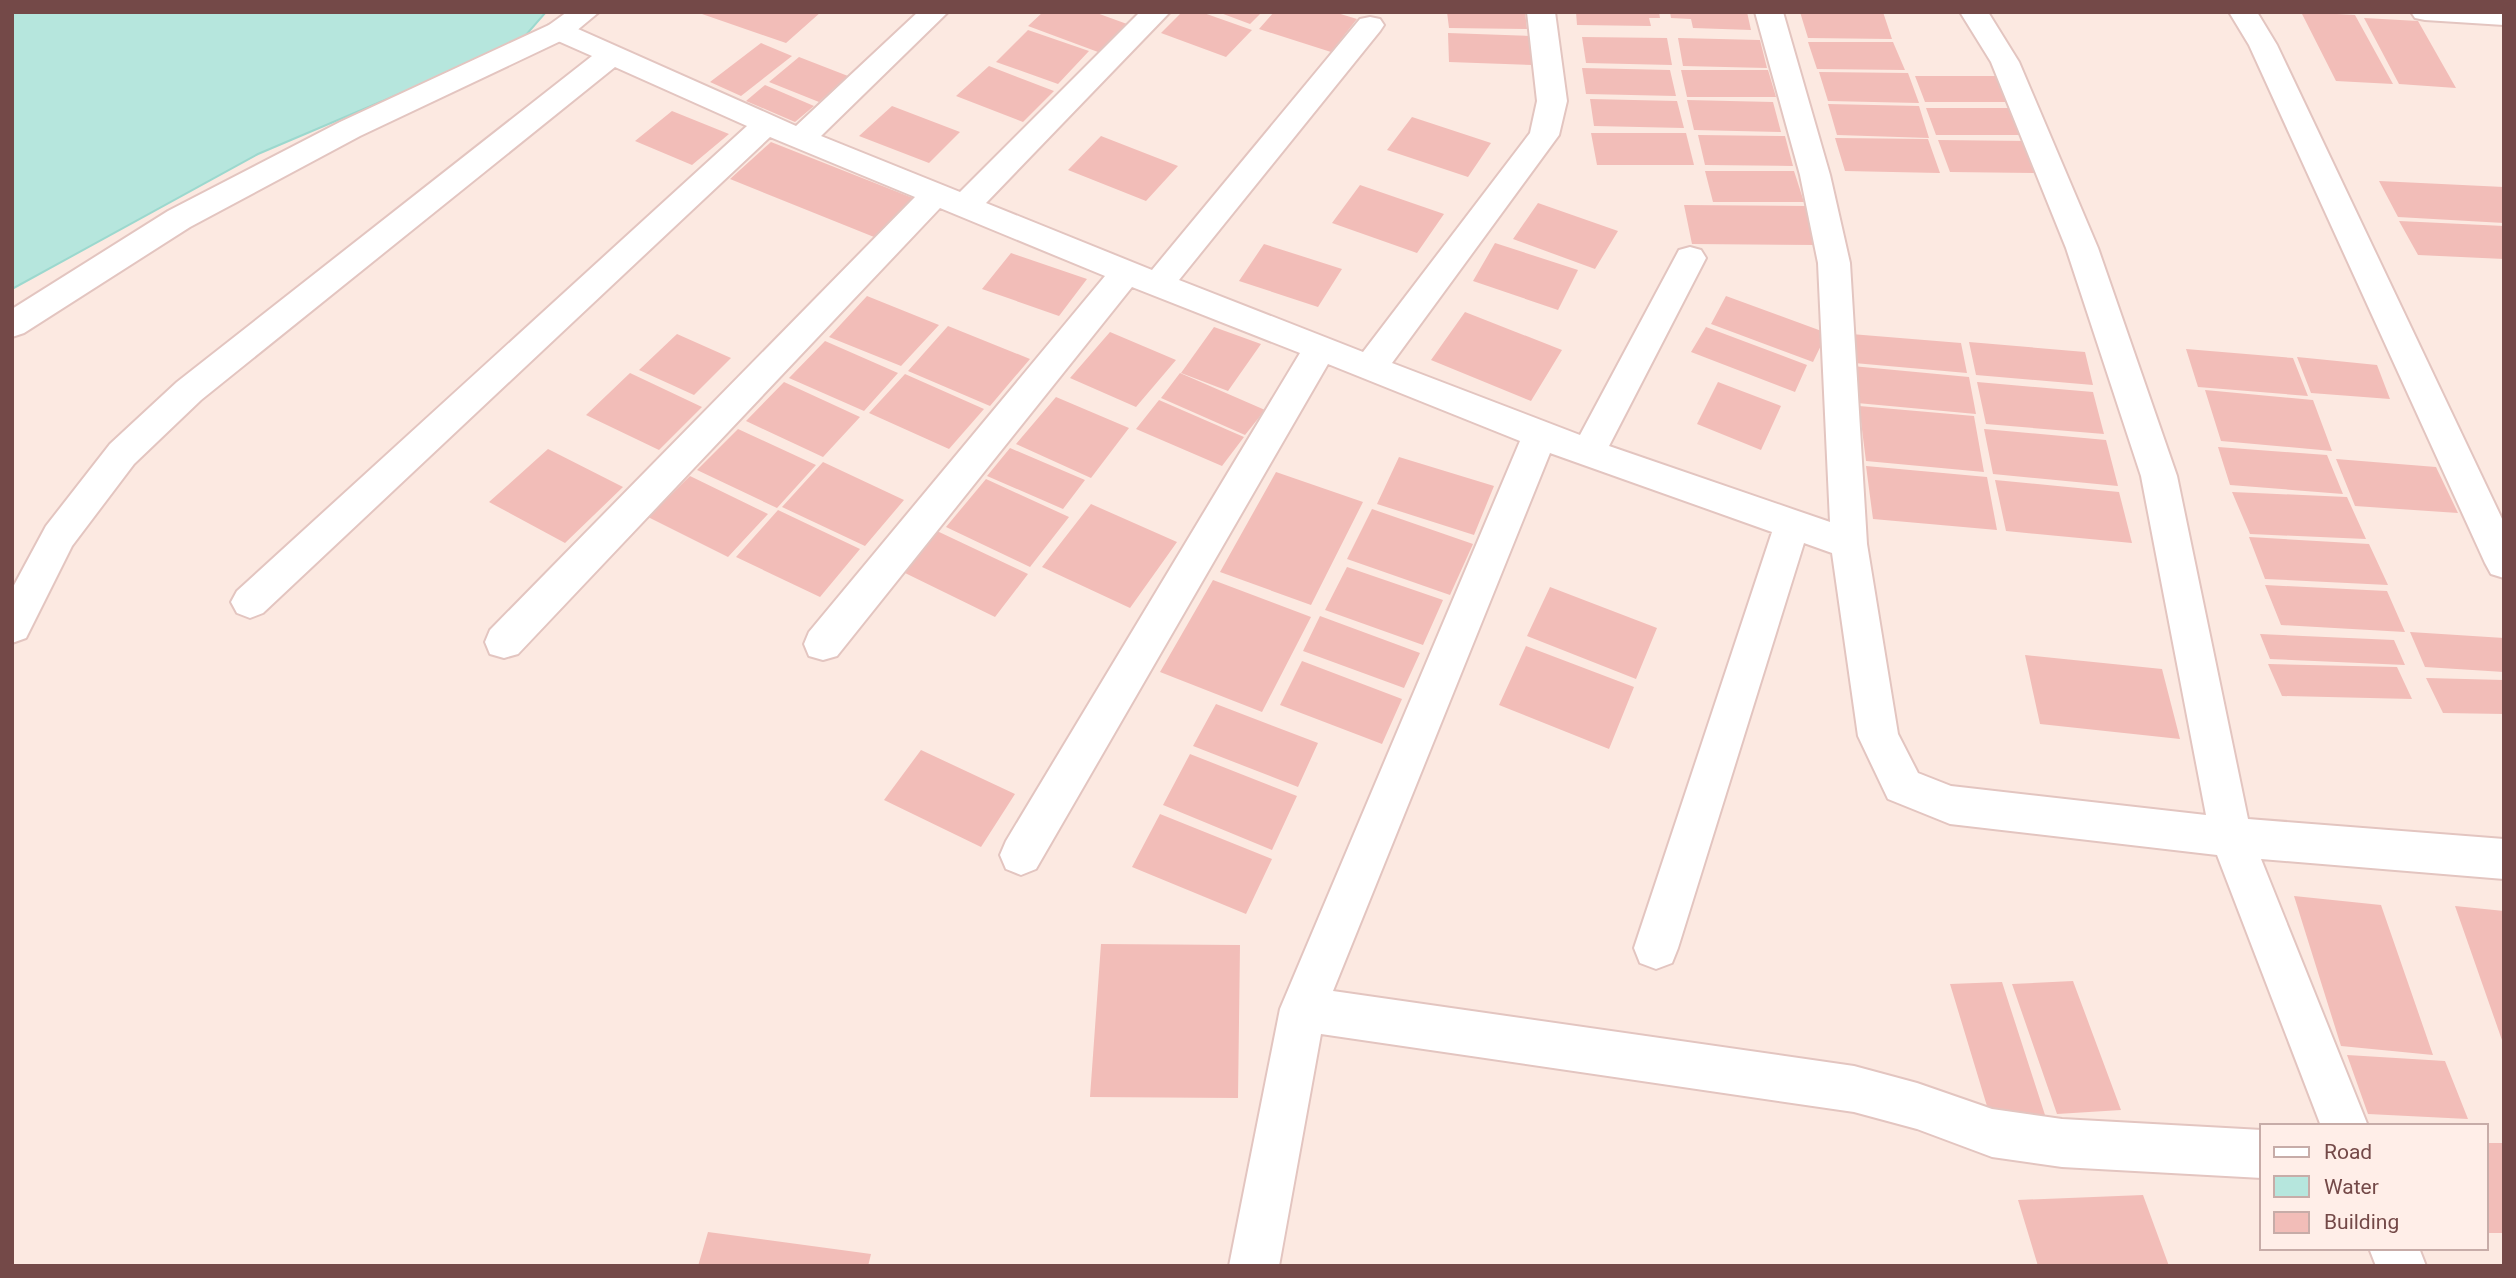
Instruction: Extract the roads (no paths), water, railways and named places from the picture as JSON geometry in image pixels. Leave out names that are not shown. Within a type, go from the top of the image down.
[{"type":"street","points":[[12,325],[179,219],[350,129],[559,31],[585,12]]},
{"type":"street","points":[[800,139],[934,12]]},
{"type":"street","points":[[503,642],[949,201],[1156,12]]},
{"type":"street","points":[[1371,366],[1544,135],[1552,101],[1541,12]]},
{"type":"street","points":[[1769,12],[1815,175],[1834,263],[1849,544],[1878,736],[1903,786],[1950,805],[2231,837],[2504,859]]},
{"type":"street","points":[[1974,12],[2005,62],[2082,248],[2159,476],[2231,837],[2344,1124]]},
{"type":"street","points":[[2242,12],[2263,45],[2504,562]]},
{"type":"street","points":[[2425,12],[2504,17]]},
{"type":"street","points":[[1158,284],[1370,25]]},
{"type":"street","points":[[559,31],[800,139],[1126,272],[1588,453],[1849,544]]},
{"type":"street","points":[[12,627],[59,536],[122,454],[189,391],[613,54]]},
{"type":"street","points":[[250,602],[767,124]]},
{"type":"street","points":[[1588,453],[1690,258]]},
{"type":"street","points":[[822,644],[1126,272]]},
{"type":"street","points":[[1021,855],[1321,347]]},
{"type":"street","points":[[1254,1266],[1303,1009],[1540,434]]},
{"type":"street","points":[[1656,948],[1792,525]]},
{"type":"street","points":[[1303,1009],[1854,1089],[1917,1106],[1992,1133],[2062,1143],[2260,1154]]},
{"type":"water","points":[[12,12],[546,12],[519,43],[258,154],[12,289]]}]
